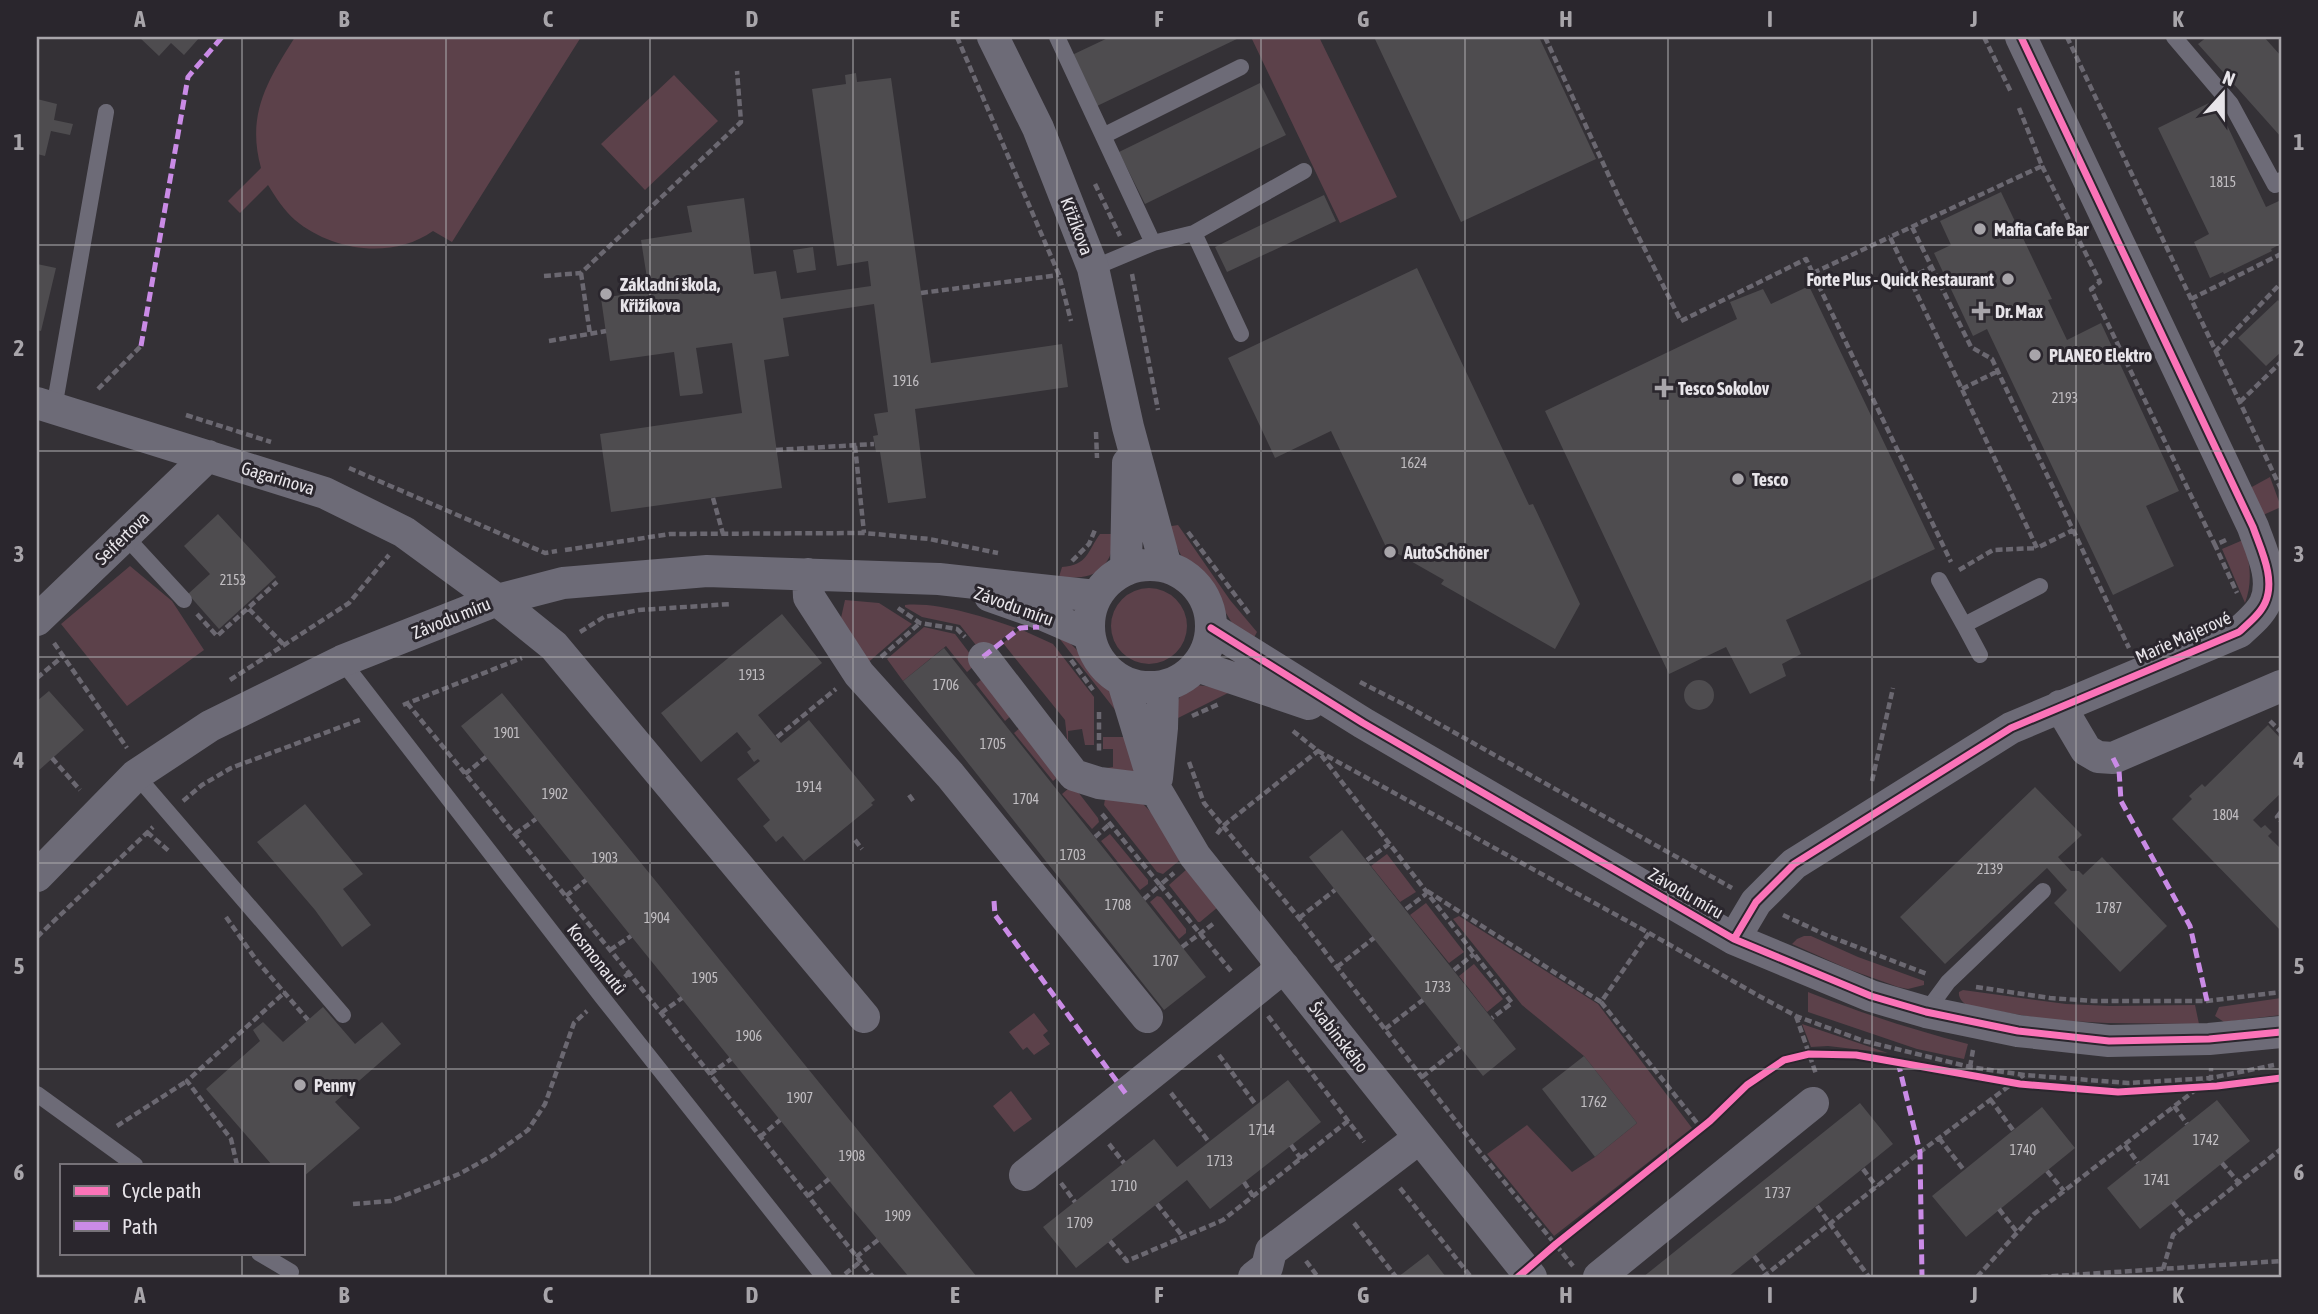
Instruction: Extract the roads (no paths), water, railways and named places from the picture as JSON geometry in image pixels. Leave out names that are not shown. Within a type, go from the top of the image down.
[{"type":"street","name":"Křižíkova","points":[[993,37],[1038,128],[1093,268],[1128,427],[1166,567]]},
{"type":"street","points":[[2022,37],[2253,527],[2267,566],[2269,582],[2262,604]]},
{"type":"street","name":"Gagarinova","points":[[46,405],[325,493],[404,532],[497,600],[554,646],[864,1017]]},
{"type":"street","name":"Křižíkova","points":[[1126,570],[1128,427]]},
{"type":"street","name":"Seifertova","points":[[37,620],[208,456]]},
{"type":"street","points":[[1146,565],[1166,567],[1185,576],[1199,590],[1209,608],[1211,628],[1207,648],[1197,666],[1182,679],[1163,687],[1111,689],[1107,670],[1095,654],[1077,643],[1096,596],[1109,580],[1126,570],[1146,565]]},
{"type":"street","name":"Závodu míru","points":[[37,876],[136,775],[210,726],[342,662],[497,600],[563,583],[707,571],[939,579],[1096,596]]},
{"type":"street","points":[[808,574],[809,597],[859,674],[950,775],[1147,1017]]},
{"type":"street","name":"Závodu míru","points":[[939,579],[1044,615],[1077,643]]},
{"type":"street","name":"Marie Majerové","points":[[1734,939],[1756,902],[1794,864],[2011,727],[2239,632],[2255,617],[2262,604]]},
{"type":"street","name":"Závodu míru","points":[[1211,628],[1363,723],[1734,939],[1871,996],[1926,1012],[2018,1031],[2109,1041],[2209,1038],[2281,1032]]},
{"type":"street","points":[[975,648],[1074,775],[1099,783],[1156,790],[1163,687]]},
{"type":"street","name":"Závodu míru","points":[[1197,666],[1363,723]]},
{"type":"street","points":[[2060,706],[2086,750],[2098,757],[2113,758],[2281,686]]},
{"type":"street","name":"Švabinského","points":[[1111,689],[1156,790],[1195,856],[1528,1274]]},
{"type":"street","points":[[1025,1175],[1284,967]]},
{"type":"street","points":[[1587,1273],[1813,1102]]},
{"type":"street","points":[[1254,1277],[1266,1267],[1271,1251],[1419,1139]]},
{"type":"lane","points":[[1057,37],[1153,243]]},
{"type":"lane","points":[[2174,37],[2231,104],[2275,185],[2281,180]]},
{"type":"lane","points":[[1103,136],[1241,67]]},
{"type":"lane","points":[[46,405],[106,112]]},
{"type":"lane","points":[[1093,268],[1153,243],[1194,233],[1304,171]]},
{"type":"lane","points":[[1194,233],[1241,334]]},
{"type":"lane","points":[[125,536],[184,600]]},
{"type":"lane","points":[[1940,580],[1980,655]]},
{"type":"lane","points":[[1964,625],[2040,586]]},
{"type":"lane","name":"Kosmonautů","points":[[342,662],[824,1277]]},
{"type":"lane","points":[[136,775],[343,1015]]},
{"type":"lane","points":[[1926,1012],[1948,982],[2043,891]]},
{"type":"lane","points":[[37,1094],[134,1164]]},
{"type":"lane","points":[[261,1254],[291,1272]]},
{"type":"place","name":"Mafia Cafe Bar","points":[[1980,229]]},
{"type":"place","name":"Forte Plus - Quick Restaurant","points":[[2008,279]]},
{"type":"place","name":"Základní škola, Křižíkova","points":[[606,294]]},
{"type":"place","name":"Dr. Max","points":[[1981,311]]},
{"type":"place","name":"PLANEO Elektro","points":[[2035,355]]},
{"type":"place","name":"Tesco Sokolov","points":[[1664,388]]},
{"type":"place","name":"Tesco","points":[[1738,479]]},
{"type":"place","name":"AutoSchöner","points":[[1390,552]]},
{"type":"place","name":"Penny","points":[[300,1085]]}]
